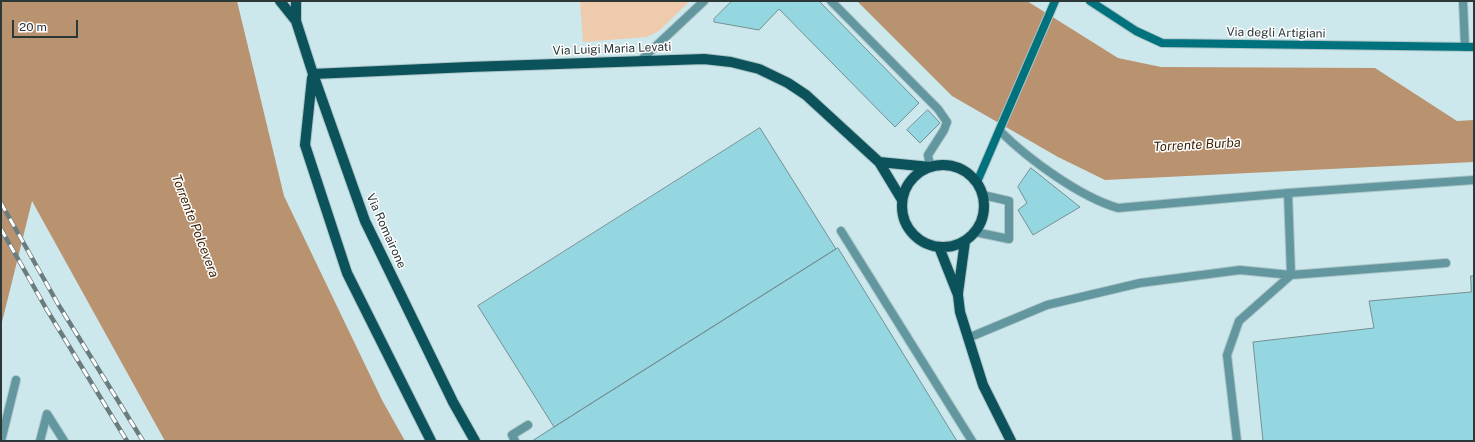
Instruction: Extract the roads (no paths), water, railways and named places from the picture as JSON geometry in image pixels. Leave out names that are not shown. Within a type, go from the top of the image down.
[{"type":"main road","name":"Via Romairone","points":[[280,1],[296,21]]},
{"type":"main road","name":"Via Romairone","points":[[296,1],[296,21],[313,74],[365,221],[452,402],[475,441]]},
{"type":"main road","name":"Via degli Artigiani","points":[[1090,1],[1136,31],[1162,43],[1474,47]]},
{"type":"main road","points":[[977,182],[1054,4]]},
{"type":"main road","name":"Via Luigi Maria Levati","points":[[313,74],[704,59],[731,62],[759,69],[788,83],[806,96],[879,162],[902,200]]},
{"type":"main road","points":[[313,74],[305,145],[347,272],[431,441]]},
{"type":"main road","points":[[879,162],[930,167],[943,165],[956,167],[967,172],[977,182],[983,195],[983,214],[975,232],[965,241],[953,246],[939,248],[926,244],[915,237],[907,226],[903,214],[902,200],[912,179],[920,172],[930,167]]},
{"type":"main road","points":[[958,295],[965,241]]},
{"type":"main road","points":[[939,248],[958,295],[968,338],[983,385],[1010,441]]},
{"type":"street","points":[[640,61],[704,1]]},
{"type":"street","points":[[831,1],[938,109],[947,122],[944,130],[928,155],[930,167]]},
{"type":"street","points":[[1463,1],[1465,47]]},
{"type":"street","points":[[1000,131],[1018,149],[1083,193],[1101,203],[1118,208],[1288,193],[1474,180]]},
{"type":"street","points":[[1237,441],[1227,355],[1239,322],[1291,275],[1288,193]]},
{"type":"street","points":[[975,232],[1009,239],[1008,201],[983,195]]},
{"type":"street","points":[[841,230],[972,441]]},
{"type":"street","points":[[968,338],[1047,305],[1140,283],[1240,270],[1291,275],[1446,263]]},
{"type":"street","points":[[1,441],[16,380]]},
{"type":"street","points":[[40,441],[48,414],[64,441]]},
{"type":"street","points":[[515,441],[512,435],[528,425]]},
{"type":"water","name":"Torrente Polcevera","points":[[1,1],[237,1],[284,196],[382,400],[405,441],[165,441],[32,201],[1,326]]},
{"type":"water","name":"Torrente Burba","points":[[857,1],[1027,1],[1118,58],[1161,67],[1375,68],[1457,121],[1474,120],[1474,162],[1105,180],[1058,157],[952,96]]},
{"type":"railway","points":[[1,203],[58,304],[143,441]]},
{"type":"railway","points":[[1,229],[47,310],[127,441]]}]
